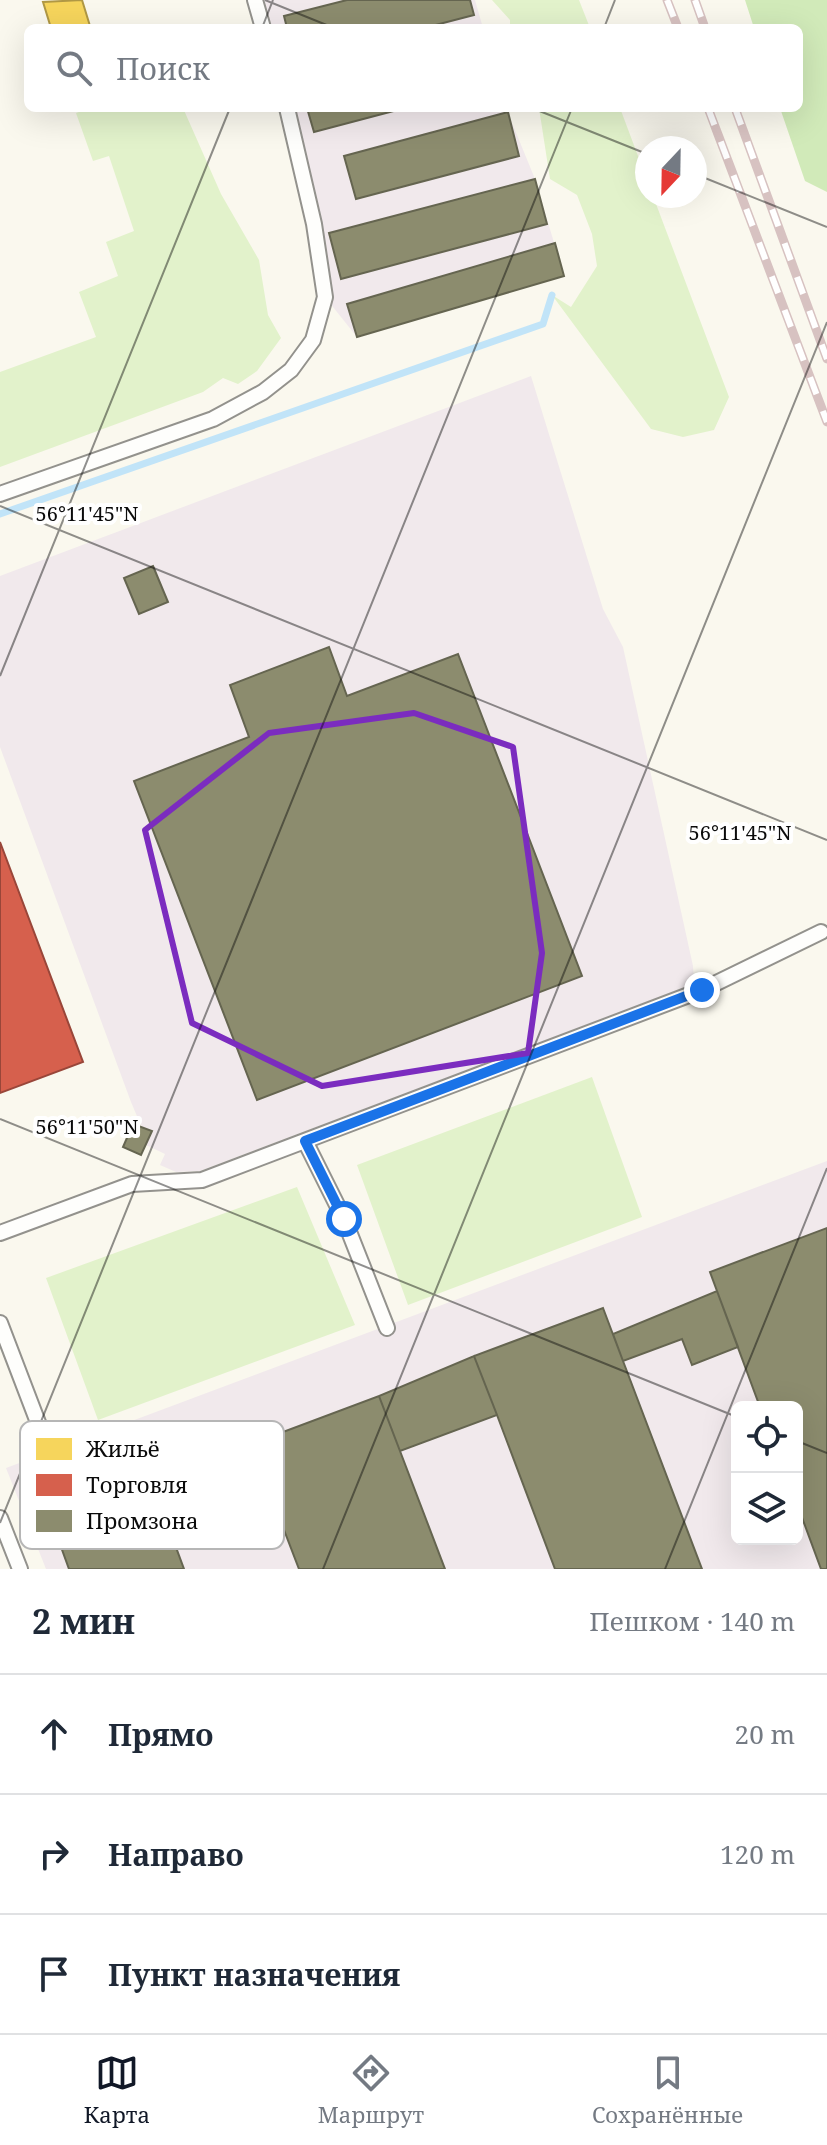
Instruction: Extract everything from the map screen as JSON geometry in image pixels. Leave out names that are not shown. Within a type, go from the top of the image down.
[{"type":"lane","points":[[255,0],[262,24]]},
{"type":"lane","points":[[0,494],[213,419],[263,392],[291,370],[313,340],[325,297],[314,224],[288,112]]},
{"type":"lane","points":[[0,1233],[132,1184],[202,1180],[702,990],[821,932]]},
{"type":"lane","points":[[305,1141],[344,1219],[387,1328]]},
{"type":"lane","points":[[0,1323],[37,1421]]},
{"type":"lane","points":[[0,1518],[20,1569]]},
{"type":"highlighted area","points":[[414,713],[513,747],[542,953],[528,1053],[322,1086],[192,1023],[145,830],[269,733]]},
{"type":"shaded area","points":[[255,0],[475,0],[482,24],[262,24]]},
{"type":"shaded area","points":[[288,112],[508,112],[535,179],[564,276],[357,337],[325,297]]},
{"type":"shaded area","points":[[531,376],[603,609],[623,647],[693,966],[694,984],[200,1171],[176,1172],[160,1165],[165,1154],[146,1145],[151,1132],[142,1128],[131,1102],[0,747],[0,576]]},
{"type":"shaded area","points":[[827,1161],[827,1569],[46,1569],[38,1549],[284,1549],[284,1421],[132,1421]]},
{"type":"shaded area","points":[[20,1463],[20,1503],[6,1468]]},
{"type":"green space","points":[[492,0],[579,0],[588,24],[510,24]]},
{"type":"green space","points":[[745,0],[827,0],[827,192],[805,181],[781,112],[803,112],[803,24],[753,24]]},
{"type":"green space","points":[[185,112],[221,194],[259,260],[268,315],[281,338],[257,371],[238,384],[223,378],[203,392],[0,467],[0,372],[96,337],[79,292],[118,276],[106,242],[134,231],[109,156],[93,161],[76,113]]},
{"type":"green space","points":[[540,112],[622,112],[635,148],[635,208],[658,208],[729,397],[714,430],[683,437],[651,429],[552,295],[571,307],[597,266],[592,234],[577,195],[550,179]]},
{"type":"green space","points":[[592,1077],[642,1217],[408,1305],[357,1165]]},
{"type":"green space","points":[[297,1187],[355,1325],[98,1420],[46,1278]]},
{"type":"building: Жильё","points":[[82,0],[89,24],[50,24],[43,2]]},
{"type":"building: Торговля","points":[[0,842],[83,1062],[0,1093]]},
{"type":"building: Промзона","points":[[347,0],[470,0],[474,15],[439,24],[286,24],[284,16]]},
{"type":"building: Промзона","points":[[308,112],[390,112],[314,132]]},
{"type":"building: Промзона","points":[[508,112],[519,156],[356,199],[344,156]]},
{"type":"building: Промзона","points":[[535,179],[547,224],[341,279],[329,233]]},
{"type":"building: Промзона","points":[[555,243],[564,276],[357,337],[347,304]]},
{"type":"building: Промзона","points":[[153,566],[168,602],[139,614],[124,578]]},
{"type":"building: Промзона","points":[[329,647],[347,696],[458,654],[582,976],[257,1100],[134,781],[249,737],[230,685]]},
{"type":"building: Промзона","points":[[133,1124],[152,1131],[141,1155],[123,1147]]},
{"type":"building: Промзона","points":[[827,1228],[827,1569],[821,1569],[803,1520],[803,1401],[758,1401],[710,1272]]},
{"type":"building: Промзона","points":[[717,1291],[738,1347],[692,1365],[682,1339],[623,1361],[613,1334]]},
{"type":"building: Промзона","points":[[603,1308],[702,1569],[555,1569],[474,1356]]},
{"type":"building: Промзона","points":[[474,1356],[497,1415],[400,1451],[379,1396]]},
{"type":"building: Промзона","points":[[379,1396],[445,1569],[299,1569],[284,1530],[284,1432]]},
{"type":"building: Промзона","points":[[62,1549],[177,1549],[184,1569],[69,1569]]},
{"type":"waterway","points":[[0,514],[543,324],[552,295]]},
{"type":"railway","points":[[667,0],[676,24]]},
{"type":"railway","points":[[695,0],[704,24]]},
{"type":"railway","points":[[710,112],[827,422]]},
{"type":"railway","points":[[736,112],[827,359]]},
{"type":"route","points":[[344,1219],[305,1141],[702,990]]}]
